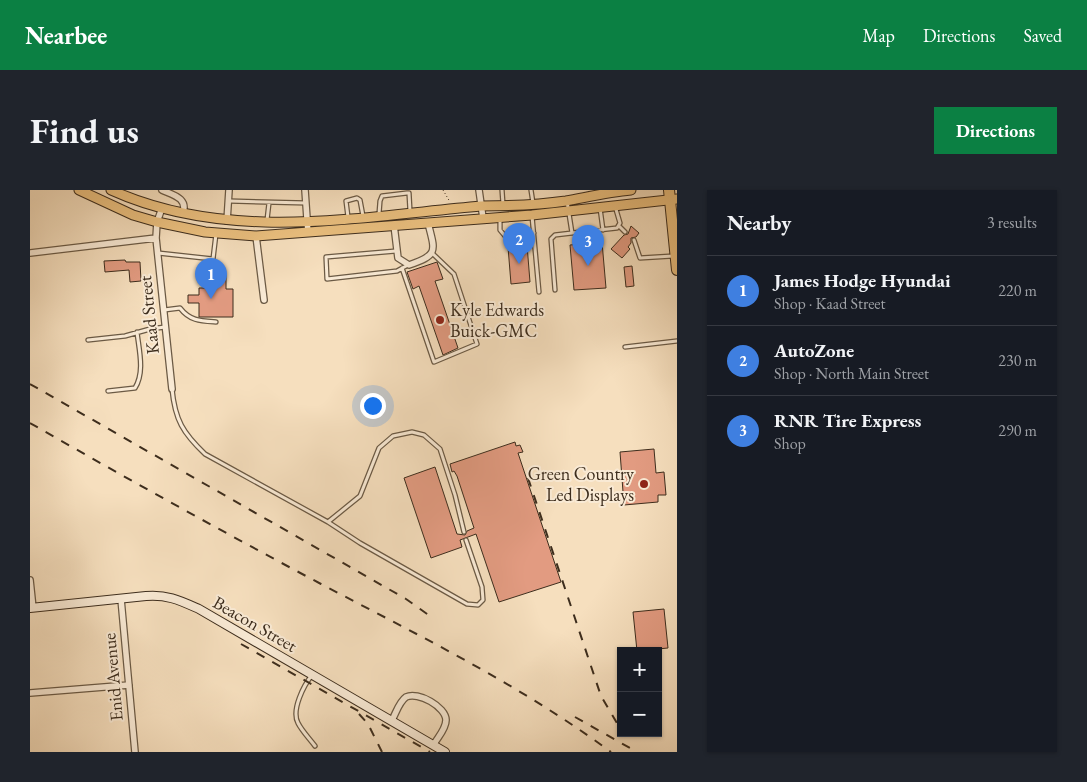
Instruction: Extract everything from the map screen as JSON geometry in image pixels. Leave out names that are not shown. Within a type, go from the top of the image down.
[{"type":"highway","points":[[672,196],[677,270]]},
{"type":"main road","points":[[80,190],[133,215],[157,222],[216,233],[256,236],[532,215],[672,196]]},
{"type":"main road","points":[[116,191],[162,208],[183,213],[227,221],[267,223],[307,222],[454,208],[533,204],[632,190]]},
{"type":"street","points":[[162,190],[182,199],[185,204],[183,213]]},
{"type":"street","points":[[227,221],[230,201],[229,190]]},
{"type":"street","points":[[305,190],[308,233]]},
{"type":"street","points":[[479,190],[482,218]]},
{"type":"street","name":"Kaad Street","points":[[162,208],[157,222],[156,238],[172,389]]},
{"type":"street","points":[[394,225],[396,251],[402,262],[409,265],[428,259],[433,254],[434,248],[428,223]]},
{"type":"street","points":[[256,236],[264,300]]},
{"type":"street","points":[[30,253],[156,238]]},
{"type":"street","points":[[30,580],[32,608]]},
{"type":"street","name":"Beacon Street","points":[[32,608],[162,594],[171,597],[199,609],[446,752]]},
{"type":"street","name":"Enid Avenue","points":[[121,599],[135,752]]},
{"type":"street","points":[[30,693],[129,685]]},
{"type":"street","points":[[392,720],[401,702],[407,697],[416,695],[432,702],[446,719],[444,728],[434,744]]},
{"type":"lane","points":[[502,190],[504,206]]},
{"type":"lane","points":[[531,190],[533,204]]},
{"type":"lane","points":[[380,215],[380,197],[406,193],[409,193],[410,212]]},
{"type":"lane","points":[[348,218],[346,201],[357,198],[360,200],[363,216]]},
{"type":"lane","points":[[567,200],[572,233]]},
{"type":"lane","points":[[230,201],[306,203]]},
{"type":"lane","points":[[267,223],[268,203]]},
{"type":"lane","points":[[615,205],[620,223],[619,226],[625,232]]},
{"type":"lane","points":[[600,206],[603,230]]},
{"type":"lane","points":[[532,215],[540,292]]},
{"type":"lane","points":[[500,217],[500,230],[505,236],[534,233]]},
{"type":"lane","points":[[555,290],[551,239],[555,235],[603,230],[619,226]]},
{"type":"lane","points":[[158,253],[213,259],[216,233]]},
{"type":"lane","points":[[634,240],[640,258],[676,256]]},
{"type":"lane","points":[[396,251],[326,258],[327,279],[396,271],[409,265]]},
{"type":"lane","points":[[402,268],[434,362],[477,344],[454,274],[433,254]]},
{"type":"lane","points":[[163,310],[180,308],[186,317],[200,321],[216,322]]},
{"type":"lane","points":[[88,340],[165,327]]},
{"type":"lane","points":[[108,391],[135,388],[138,383],[141,367],[137,332]]},
{"type":"lane","points":[[624,347],[677,341]]},
{"type":"lane","points":[[172,389],[178,422],[189,439],[206,454],[328,522],[360,543],[467,604],[478,605],[483,600],[482,587],[466,540]]},
{"type":"lane","points":[[328,522],[360,496],[380,448],[393,436],[412,432],[424,435],[440,449],[464,532]]},
{"type":"lane","points":[[312,674],[307,681],[296,716],[298,723],[315,746]]},
{"type":"path","points":[[444,190],[454,208]]},
{"type":"building","points":[[631,226],[639,233],[636,237],[631,238],[631,243],[628,247],[630,249],[622,258],[611,249],[624,235],[628,234]]},
{"type":"building","points":[[602,242],[606,288],[574,290],[570,245]]},
{"type":"building","points":[[527,245],[530,282],[511,284],[508,247]]},
{"type":"building","points":[[125,260],[126,262],[140,262],[141,281],[130,282],[129,270],[105,272],[104,261]]},
{"type":"building","name":"Kyle Edwards Buick-GMC","points":[[437,262],[443,279],[435,281],[458,348],[443,355],[419,286],[413,289],[407,272]]},
{"type":"building","points":[[632,266],[634,286],[626,287],[624,267]]},
{"type":"building","points":[[207,274],[226,274],[226,289],[233,289],[233,317],[199,317],[199,303],[188,303],[188,295],[199,295],[199,288],[207,288]]},
{"type":"building","points":[[515,442],[516,446],[520,445],[523,452],[518,453],[561,582],[499,602],[476,534],[460,540],[462,547],[431,558],[404,478],[435,467],[457,534],[465,535],[467,531],[474,528],[457,476],[454,471],[452,472],[450,464]]},
{"type":"building","name":"Green Country Led Displays","points":[[654,449],[656,473],[664,472],[666,495],[658,495],[658,502],[624,505],[620,452]]},
{"type":"building","points":[[664,609],[668,648],[637,647],[633,612]]},
{"type":"railway","points":[[30,384],[406,599],[430,616]]},
{"type":"railway","points":[[30,423],[248,545],[469,662],[541,705],[611,752]]},
{"type":"railway","points":[[528,478],[601,696],[617,723]]},
{"type":"railway","points":[[241,644],[430,752]]},
{"type":"railway","points":[[359,714],[368,724],[382,752]]},
{"type":"railway","points":[[575,717],[637,752]]},
{"type":"place","name":"AutoZone","points":[[519,264]]},
{"type":"place","name":"RNR Tire Express","points":[[588,266]]},
{"type":"place","name":"James Hodge Hyundai","points":[[211,299]]},
{"type":"place","name":"Kyle Edwards Buick-GMC","points":[[440,320]]},
{"type":"place","name":"Green Country Led Displays","points":[[644,484]]}]
